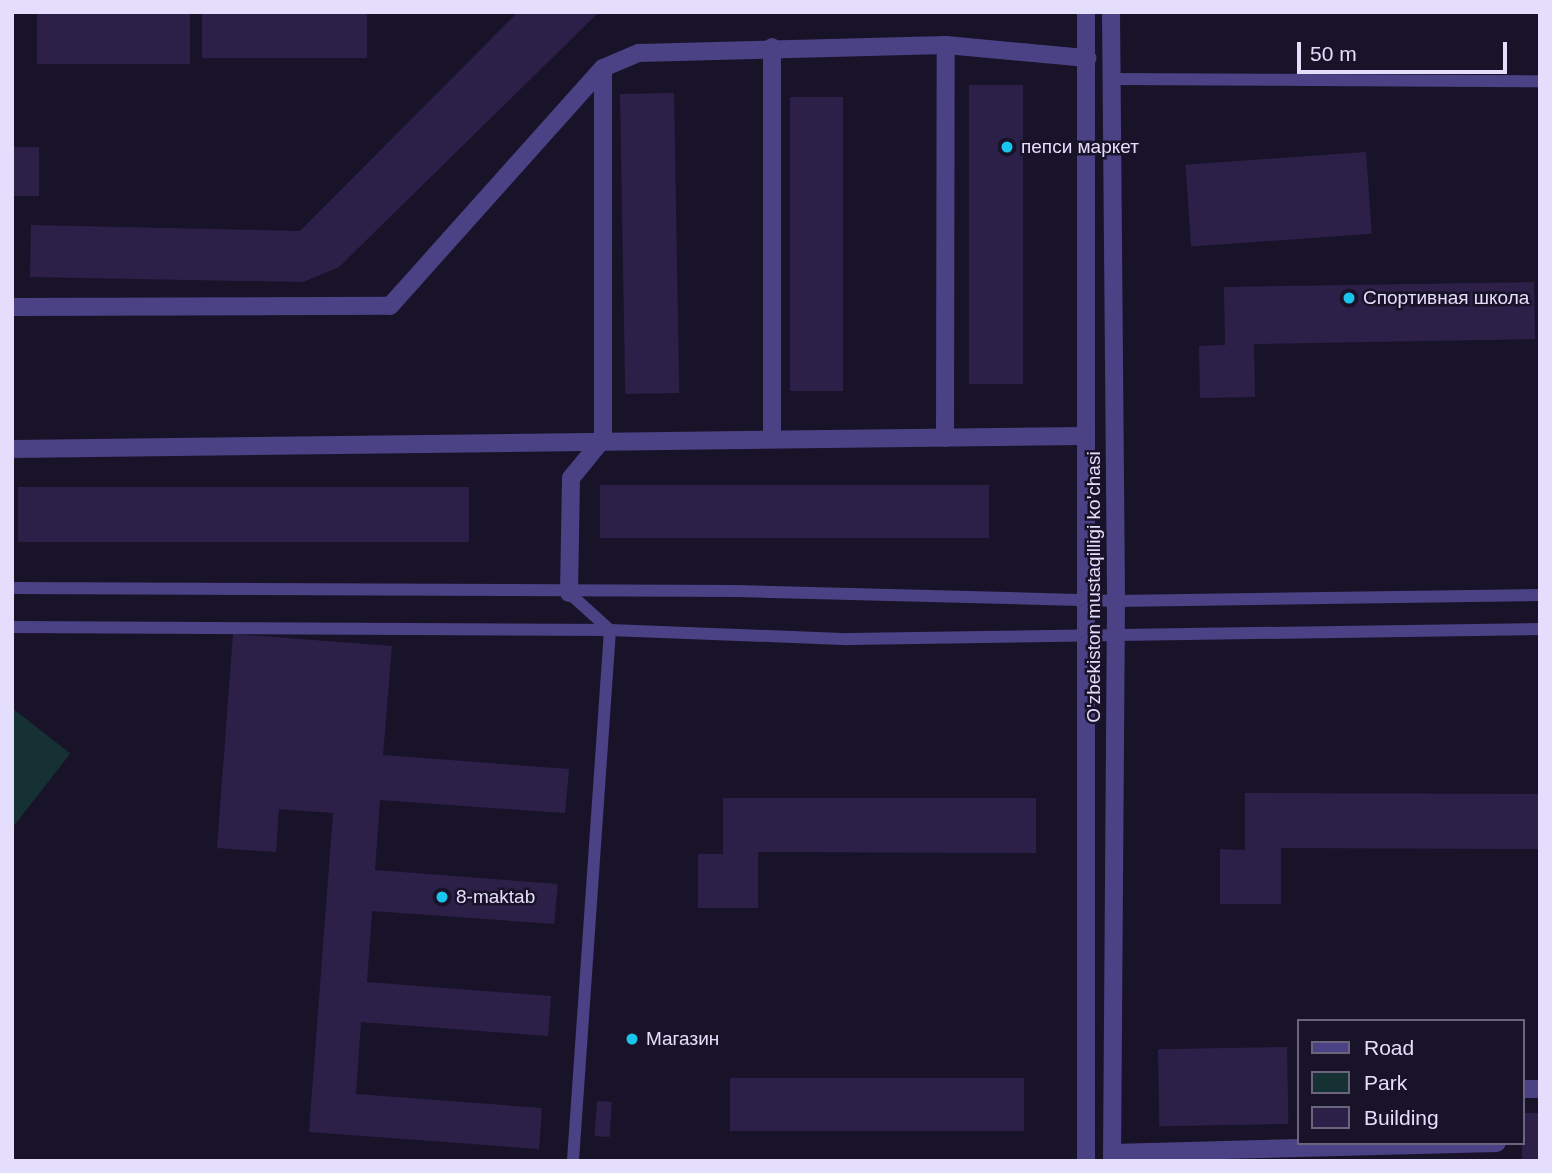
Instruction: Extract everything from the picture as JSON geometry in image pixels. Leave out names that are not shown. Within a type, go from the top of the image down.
[{"type":"street","name":"O'zbekiston mustaqilligi ko'chasi","points":[[1086,12],[1082,600],[1086,1161]]},
{"type":"street","name":"O'zbekiston mustaqilligi ko'chasi","points":[[1111,12],[1116,601],[1112,1157]]},
{"type":"street","points":[[12,307],[390,306],[603,68],[639,53],[772,47],[946,45],[1087,58]]},
{"type":"street","points":[[946,45],[946,438]]},
{"type":"street","points":[[772,47],[772,439]]},
{"type":"street","points":[[569,593],[571,478],[603,439],[603,68]]},
{"type":"street","points":[[12,449],[603,439],[1083,436]]},
{"type":"street","points":[[1112,1157],[1442,1145]]},
{"type":"lane","points":[[1112,79],[1540,81]]},
{"type":"lane","points":[[12,588],[1116,601],[1540,595]]},
{"type":"lane","points":[[569,593],[610,630]]},
{"type":"lane","points":[[12,626],[610,630],[848,639],[1540,629]]},
{"type":"lane","points":[[573,1161],[610,630]]},
{"type":"green space","points":[[12,708],[70,754],[12,828]]},
{"type":"building","points":[[37,12],[190,12],[190,64],[37,64]]},
{"type":"building","points":[[202,12],[367,12],[367,58],[202,58]]},
{"type":"building","points":[[518,12],[599,12],[339,267],[303,282],[30,277],[31,225],[300,231]]},
{"type":"building","points":[[969,85],[1023,85],[1023,384],[969,384]]},
{"type":"building","points":[[674,93],[679,393],[625,394],[620,94]]},
{"type":"building","points":[[790,97],[843,97],[843,391],[790,391]]},
{"type":"building","points":[[12,147],[39,147],[39,196],[12,196]]},
{"type":"building","points":[[1366,152],[1372,234],[1191,246],[1185,165]]},
{"type":"building","points":[[1534,282],[1535,339],[1254,344],[1255,397],[1200,398],[1199,346],[1225,345],[1224,287]]},
{"type":"building","points":[[600,485],[989,485],[989,538],[600,538]]},
{"type":"building","points":[[18,487],[469,487],[469,542],[18,542]]},
{"type":"building","name":"8-maktab","points":[[233,634],[392,646],[383,755],[569,769],[565,813],[380,800],[375,870],[558,884],[554,924],[372,911],[367,982],[551,996],[548,1036],[361,1022],[356,1094],[542,1108],[539,1149],[309,1132],[333,813],[279,809],[276,852],[217,848]]},
{"type":"building","points":[[1245,793],[1540,794],[1540,849],[1281,848],[1281,904],[1220,904],[1220,849],[1245,850]]},
{"type":"building","points":[[723,798],[1036,798],[1036,853],[758,852],[758,908],[698,908],[698,854],[723,854]]},
{"type":"building","points":[[1287,1047],[1288,1124],[1159,1126],[1158,1049]]},
{"type":"building","points":[[730,1078],[1024,1078],[1024,1131],[730,1131]]},
{"type":"building","points":[[597,1101],[612,1102],[610,1137],[595,1136]]},
{"type":"building","points":[[1524,1113],[1540,1113],[1540,1161],[1522,1161]]},
{"type":"place","name":"пепси маркет","points":[[1007,147]]},
{"type":"place","name":"Спортивная школа","points":[[1349,298]]},
{"type":"place","name":"8-maktab","points":[[442,897]]},
{"type":"place","name":"Магазин","points":[[632,1039]]}]
